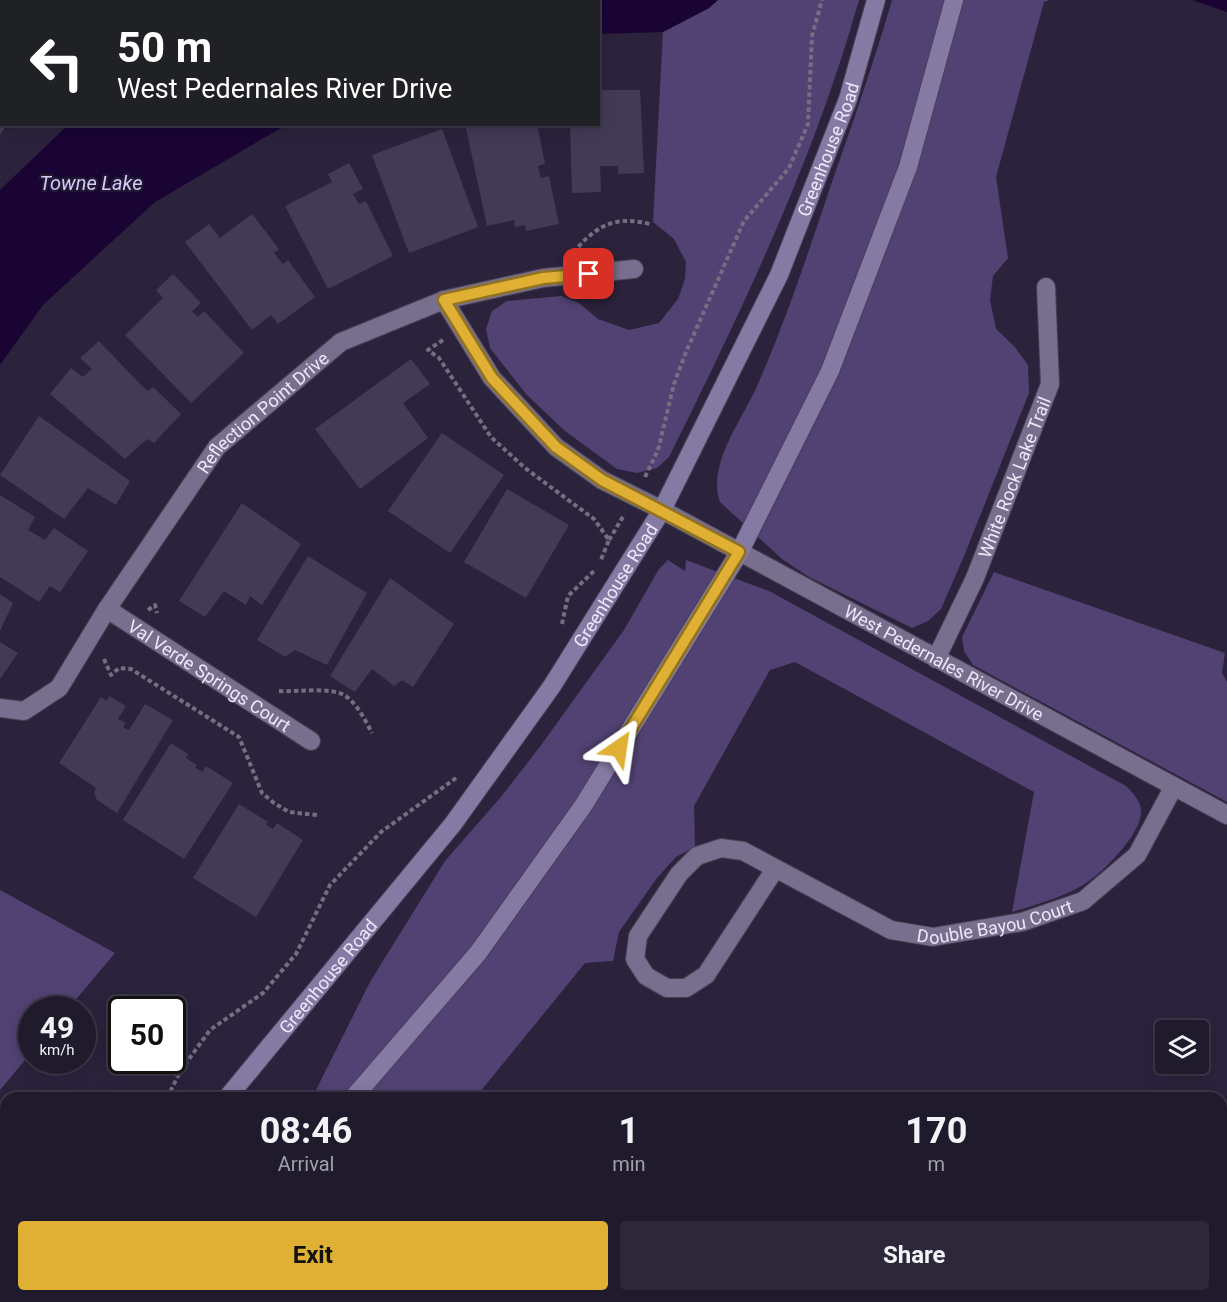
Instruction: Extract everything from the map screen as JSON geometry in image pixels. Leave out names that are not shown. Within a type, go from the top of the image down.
[{"type":"main road","name":"Greenhouse Road","points":[[232,1092],[453,824],[552,686],[662,510],[779,275],[848,99],[876,0]]},
{"type":"main road","points":[[358,1092],[478,953],[583,806],[739,552],[834,361],[908,167],[954,0]]},
{"type":"street","name":"Reflection Point Drive","points":[[0,708],[24,711],[60,688],[107,609],[217,447],[340,342],[444,300],[543,278],[634,269]]},
{"type":"street","name":"White Rock Lake Trail","points":[[936,659],[975,578],[1050,384],[1046,287]]},
{"type":"street","name":"West Pedernales River Drive","points":[[444,300],[492,378],[556,447],[602,480],[662,510],[1173,788],[1227,815]]},
{"type":"street","name":"Val Verde Springs Court","points":[[107,609],[311,741]]},
{"type":"street","name":"Double Bayou Court","points":[[775,869],[706,975],[686,988],[667,988],[646,976],[636,959],[638,936],[680,874],[697,856],[721,848],[743,851],[891,930],[933,938],[1022,922],[1083,901],[1137,855],[1173,788]]},
{"type":"path","points":[[560,634],[568,596],[597,568],[609,540],[635,497],[658,450],[674,384],[686,352],[744,221],[789,168],[808,124],[812,36],[822,0]]},
{"type":"path","points":[[461,327],[428,350],[439,358],[491,437],[525,468],[594,519],[609,540]]},
{"type":"path","points":[[159,621],[155,606],[127,621],[104,659],[111,675],[119,668],[131,669],[239,737],[262,793],[289,812],[317,815]]},
{"type":"path","points":[[274,691],[323,691],[344,695],[362,714],[372,733]]},
{"type":"path","points":[[170,1092],[182,1070],[210,1030],[263,993],[296,954],[330,885],[381,832],[456,778]]},
{"type":"shaded area","points":[[718,0],[859,0],[821,118],[799,176],[724,345],[669,457],[657,468],[637,473],[617,469],[565,431],[526,394],[490,348],[486,329],[492,311],[507,301],[561,296],[579,303],[598,319],[629,330],[659,323],[678,299],[685,279],[686,262],[674,239],[653,222],[663,32],[709,8]]},
{"type":"shaded area","points":[[892,0],[1050,0],[1044,2],[996,177],[1008,258],[993,276],[990,300],[996,329],[1014,346],[1028,365],[1029,393],[941,609],[928,621],[912,628],[809,577],[782,559],[720,502],[717,488],[722,457],[758,384],[797,284]]},
{"type":"shaded area","points":[[668,560],[685,571],[686,560],[769,591],[1126,786],[1137,799],[1141,809],[1137,828],[1114,859],[1089,881],[1061,896],[1012,912],[1034,792],[795,662],[770,670],[694,806],[695,847],[676,857],[657,878],[619,932],[613,961],[585,963],[480,1092],[315,1092],[370,982],[445,861],[500,798],[539,748],[624,630],[659,569]]},
{"type":"shaded area","points":[[994,572],[1225,653],[1222,673],[1227,682],[1227,802],[973,665],[964,651],[962,637]]},
{"type":"shaded area","points":[[0,890],[115,953],[79,996],[18,996],[18,1069],[0,1090]]},
{"type":"water","points":[[600,0],[718,0],[709,8],[663,32],[600,34]]},
{"type":"water","points":[[1192,0],[1227,0],[1227,12]]},
{"type":"water","name":"Towne Lake","points":[[67,126],[284,126],[155,202],[43,305],[0,365],[0,190]]},
{"type":"building","points":[[600,90],[640,90],[644,173],[618,174],[618,166],[600,166],[601,192],[572,193],[570,126],[600,126]]},
{"type":"building","points":[[0,126],[6,126],[0,135]]},
{"type":"building","points":[[465,126],[537,126],[545,164],[538,166],[541,178],[549,176],[559,224],[526,231],[525,225],[515,227],[514,220],[487,226]]},
{"type":"building","points":[[442,129],[478,227],[409,253],[372,155]]},
{"type":"building","points":[[349,163],[363,189],[353,194],[359,204],[366,201],[393,256],[328,289],[285,206],[332,182],[328,174]]},
{"type":"building","points":[[252,214],[279,249],[274,253],[283,264],[288,260],[315,297],[278,324],[271,315],[252,330],[185,242],[209,224],[220,238]]},
{"type":"building","points":[[173,274],[201,303],[192,311],[198,317],[204,311],[244,353],[191,403],[125,335],[163,298],[156,290]]},
{"type":"building","points":[[99,341],[140,384],[148,391],[153,387],[181,414],[154,443],[147,439],[125,459],[50,394],[71,368],[83,377],[92,369],[80,358]]},
{"type":"building","points":[[411,359],[430,384],[403,403],[428,438],[360,489],[315,429]]},
{"type":"building","points":[[39,416],[130,481],[116,505],[88,488],[64,519],[0,475]]},
{"type":"building","points":[[442,433],[504,475],[450,553],[388,511]]},
{"type":"building","points":[[507,489],[569,525],[526,598],[464,562]]},
{"type":"building","points":[[0,495],[35,517],[28,530],[45,540],[54,528],[88,551],[60,592],[50,586],[39,602],[0,577]]},
{"type":"building","points":[[242,503],[301,544],[262,605],[250,596],[246,605],[224,591],[205,617],[179,601]]},
{"type":"building","points":[[308,556],[367,593],[327,665],[295,650],[285,657],[257,640]]},
{"type":"building","points":[[390,578],[454,624],[413,687],[402,680],[394,686],[372,669],[355,692],[330,676]]},
{"type":"building","points":[[0,594],[13,603],[0,631]]},
{"type":"building","points":[[0,642],[18,653],[0,679]]},
{"type":"building","points":[[109,696],[126,706],[118,719],[126,723],[123,727],[129,730],[145,704],[173,720],[117,813],[97,800],[94,793],[96,788],[59,763],[101,697],[107,701]]},
{"type":"building","points":[[171,743],[188,754],[186,758],[197,765],[195,767],[202,772],[206,766],[233,783],[184,859],[123,820]]},
{"type":"building","points":[[239,804],[268,822],[266,825],[273,829],[277,823],[303,840],[256,917],[193,878]]},
{"type":"route","points":[[589,274],[543,278],[444,300],[492,378],[556,447],[602,480],[739,552],[619,748]]}]
